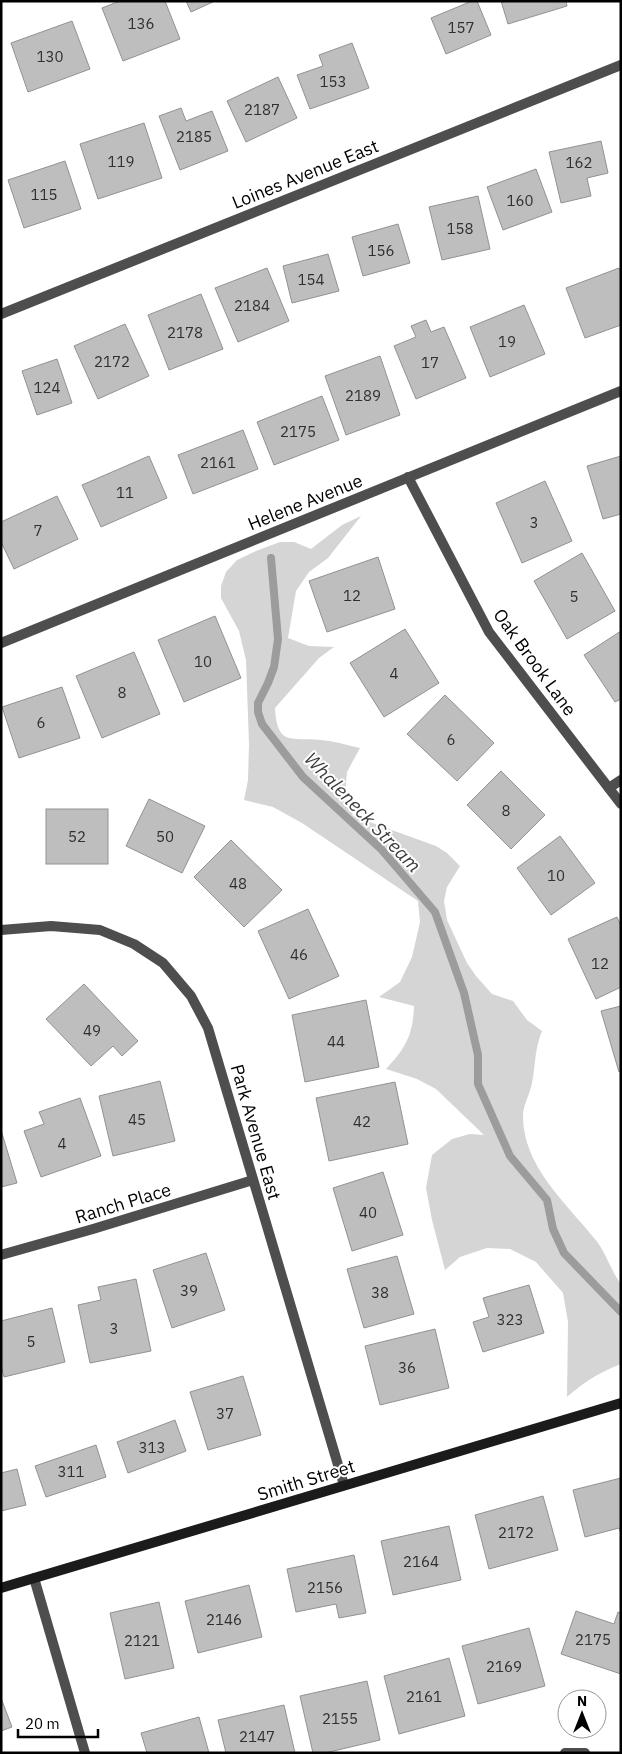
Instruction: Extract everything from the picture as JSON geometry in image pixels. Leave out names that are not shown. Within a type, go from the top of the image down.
[{"type":"street","name":"Loines Avenue East","points":[[1,314],[621,64]]},
{"type":"street","name":"Helene Avenue","points":[[1,643],[621,391]]},
{"type":"street","name":"Oak Brook Lane","points":[[408,477],[489,632],[621,804]]},
{"type":"street","points":[[610,788],[621,780]]},
{"type":"street","name":"Park Avenue East","points":[[1,930],[51,926],[100,930],[134,944],[163,963],[191,996],[208,1028],[344,1486]]},
{"type":"street","name":"Ranch Place","points":[[1,1255],[253,1180]]},
{"type":"street","name":"Smith Street","points":[[1,1588],[621,1403]]},
{"type":"street","points":[[34,1578],[85,1753]]},
{"type":"street","points":[[565,1753],[585,1753]]},
{"type":"shaded area","points":[[361,516],[328,558],[309,572],[296,591],[288,638],[309,646],[334,647],[319,658],[275,708],[276,720],[279,729],[288,738],[326,741],[360,748],[347,772],[345,793],[353,816],[436,846],[447,853],[460,866],[447,887],[444,901],[447,920],[467,963],[492,994],[513,1001],[527,1020],[542,1031],[536,1051],[532,1083],[523,1112],[525,1134],[530,1151],[538,1167],[559,1197],[598,1243],[621,1284],[621,1364],[592,1378],[567,1397],[568,1322],[563,1293],[536,1262],[510,1249],[487,1248],[460,1257],[445,1270],[426,1188],[432,1155],[452,1139],[470,1134],[484,1135],[436,1089],[417,1079],[386,1069],[399,1054],[407,1040],[412,1025],[414,1006],[379,997],[400,982],[412,957],[420,922],[418,901],[302,823],[273,807],[244,800],[248,780],[249,744],[246,660],[239,631],[221,598],[221,586],[226,572],[237,560],[280,542],[294,542],[311,549],[342,525]]},
{"type":"building","points":[[120,1],[165,1],[180,39],[123,61],[102,8]]},
{"type":"building","points":[[186,1],[215,1],[191,12]]},
{"type":"building","points":[[472,1],[477,1],[491,35],[446,54],[431,18]]},
{"type":"building","points":[[501,1],[566,1],[567,6],[508,24]]},
{"type":"building","points":[[72,21],[90,69],[28,92],[11,43]]},
{"type":"building","points":[[352,43],[369,88],[310,109],[297,75],[323,66],[319,55]]},
{"type":"building","points":[[278,77],[297,118],[246,142],[227,101]]},
{"type":"building","points":[[181,108],[186,121],[212,111],[228,151],[180,170],[159,116]]},
{"type":"building","points":[[144,123],[162,178],[98,199],[80,144]]},
{"type":"building","points":[[601,141],[608,173],[587,178],[591,196],[561,203],[549,152]]},
{"type":"building","points":[[65,161],[81,209],[24,228],[8,180]]},
{"type":"building","points":[[536,169],[552,212],[503,230],[487,187]]},
{"type":"building","points":[[478,196],[490,249],[442,260],[429,207]]},
{"type":"building","points":[[398,224],[410,263],[363,276],[352,237]]},
{"type":"building","points":[[328,254],[339,291],[292,303],[283,266]]},
{"type":"building","points":[[267,268],[289,321],[238,342],[215,288]]},
{"type":"building","points":[[619,268],[621,273],[621,325],[585,338],[566,288]]},
{"type":"building","points":[[201,294],[223,349],[169,370],[148,315]]},
{"type":"building","points":[[524,305],[545,354],[490,377],[470,327]]},
{"type":"building","points":[[426,320],[431,332],[444,327],[466,378],[416,399],[394,346],[416,337],[411,326]]},
{"type":"building","points":[[125,324],[149,376],[98,399],[74,346]]},
{"type":"building","points":[[380,356],[400,415],[346,435],[325,376]]},
{"type":"building","points":[[57,359],[72,403],[37,415],[22,371]]},
{"type":"building","points":[[322,396],[339,440],[274,465],[257,422]]},
{"type":"building","points":[[243,430],[258,469],[193,494],[178,455]]},
{"type":"building","points":[[149,456],[167,498],[101,527],[82,485]]},
{"type":"building","points":[[621,456],[621,514],[603,519],[587,466]]},
{"type":"building","points":[[545,481],[572,541],[522,563],[496,503]]},
{"type":"building","points":[[57,496],[78,539],[14,569],[1,542],[1,522]]},
{"type":"building","points":[[582,553],[615,611],[567,639],[534,581]]},
{"type":"building","points":[[378,557],[395,609],[327,632],[309,581]]},
{"type":"building","points":[[215,616],[241,678],[184,702],[158,640]]},
{"type":"building","points":[[405,629],[439,683],[384,717],[350,663]]},
{"type":"building","points":[[621,631],[621,699],[615,702],[584,655]]},
{"type":"building","points":[[134,652],[160,714],[102,738],[76,676]]},
{"type":"building","points":[[62,687],[80,738],[19,758],[2,707]]},
{"type":"building","points":[[445,695],[494,743],[457,781],[407,734]]},
{"type":"building","points":[[501,771],[545,815],[511,849],[467,805]]},
{"type":"building","points":[[149,799],[205,826],[182,873],[126,846]]},
{"type":"building","points":[[46,809],[108,809],[108,864],[46,864]]},
{"type":"building","points":[[560,836],[595,883],[551,915],[517,868]]},
{"type":"building","points":[[231,840],[282,890],[244,927],[194,877]]},
{"type":"building","points":[[308,909],[339,976],[289,999],[258,931]]},
{"type":"building","points":[[617,917],[621,926],[621,987],[596,999],[568,939]]},
{"type":"building","points":[[84,984],[138,1041],[122,1056],[113,1046],[91,1066],[46,1019]]},
{"type":"building","points":[[366,1000],[379,1067],[305,1082],[292,1015]]},
{"type":"building","points":[[621,1006],[621,1071],[619,1072],[601,1011]]},
{"type":"building","points":[[160,1081],[175,1141],[113,1156],[99,1096]]},
{"type":"building","points":[[395,1082],[408,1144],[329,1161],[316,1098]]},
{"type":"building","points":[[80,1098],[101,1156],[41,1177],[24,1131],[44,1124],[39,1112]]},
{"type":"building","points":[[1,1130],[17,1183],[1,1187]]},
{"type":"building","points":[[383,1172],[403,1235],[352,1251],[333,1188]]},
{"type":"building","points":[[206,1253],[225,1310],[172,1328],[153,1270]]},
{"type":"building","points":[[397,1256],[414,1314],[364,1328],[347,1269]]},
{"type":"building","points":[[136,1279],[151,1351],[90,1363],[78,1305],[101,1300],[98,1287]]},
{"type":"building","points":[[529,1285],[544,1333],[483,1352],[473,1322],[489,1317],[483,1298]]},
{"type":"building","points":[[52,1308],[65,1362],[4,1377],[1,1366],[1,1321]]},
{"type":"building","points":[[435,1329],[449,1388],[380,1405],[365,1346]]},
{"type":"building","points":[[243,1376],[261,1435],[208,1450],[190,1392]]},
{"type":"building","points":[[175,1420],[186,1451],[128,1473],[117,1442]]},
{"type":"building","points":[[96,1445],[106,1477],[46,1497],[35,1466]]},
{"type":"building","points":[[17,1469],[26,1505],[1,1511],[1,1473]]},
{"type":"building","points":[[621,1478],[621,1533],[619,1528],[585,1537],[573,1490]]},
{"type":"building","points":[[543,1496],[558,1550],[489,1569],[475,1515]]},
{"type":"building","points":[[449,1526],[461,1580],[393,1595],[381,1541]]},
{"type":"building","points":[[354,1555],[366,1613],[339,1618],[336,1604],[296,1612],[287,1569]]},
{"type":"building","points":[[249,1585],[262,1637],[198,1653],[185,1601]]},
{"type":"building","points":[[159,1602],[174,1668],[125,1679],[110,1613]]},
{"type":"building","points":[[576,1611],[614,1624],[618,1612],[621,1613],[621,1674],[561,1654]]},
{"type":"building","points":[[529,1628],[545,1686],[478,1704],[462,1646]]},
{"type":"building","points":[[449,1658],[465,1716],[399,1734],[384,1676]]},
{"type":"building","points":[[367,1681],[380,1740],[325,1753],[313,1753],[300,1696]]},
{"type":"building","points":[[1,1698],[12,1727],[1,1731]]},
{"type":"building","points":[[284,1705],[295,1753],[226,1753],[218,1720]]},
{"type":"building","points":[[199,1717],[209,1753],[147,1753],[141,1733]]},
{"type":"waterway","name":"Whaleneck Stream","points":[[271,558],[278,639],[274,667],[258,703],[258,712],[262,724],[303,777],[381,849],[435,912],[464,993],[478,1055],[478,1084],[510,1156],[547,1200],[553,1229],[564,1253],[621,1312]]}]
